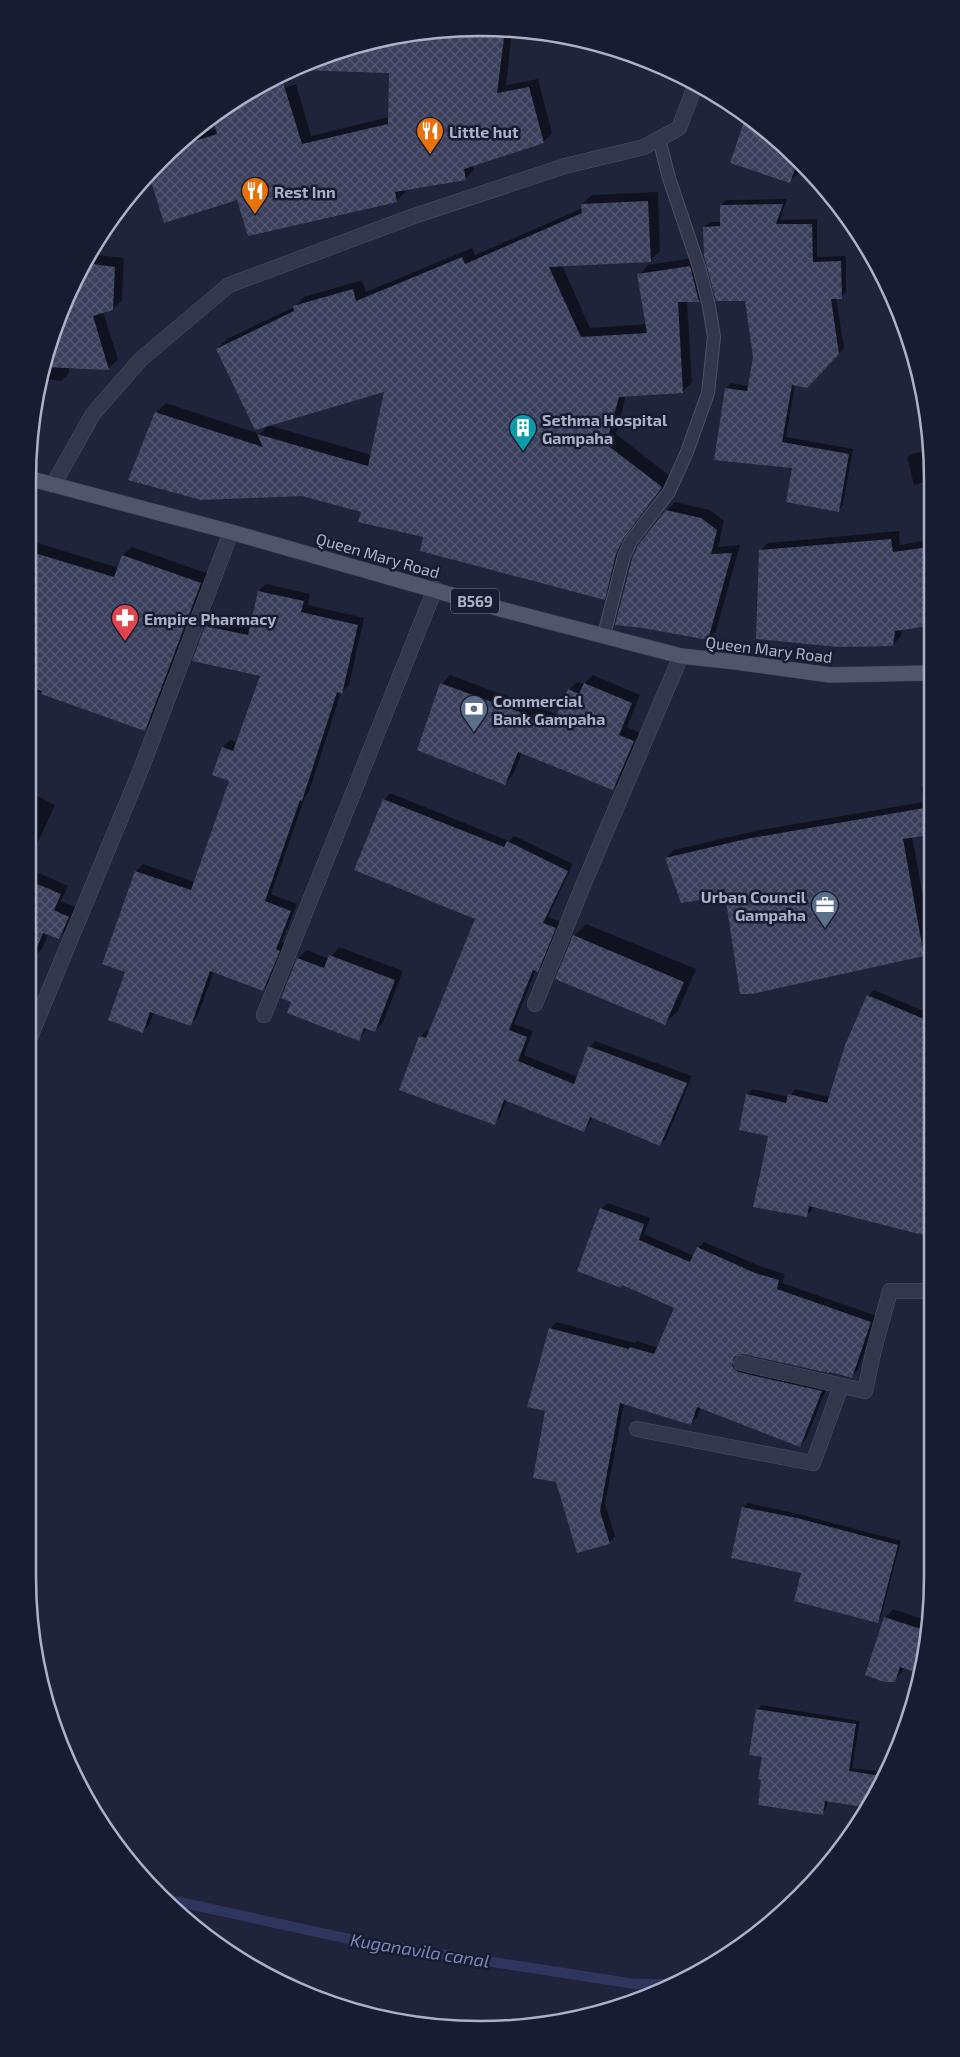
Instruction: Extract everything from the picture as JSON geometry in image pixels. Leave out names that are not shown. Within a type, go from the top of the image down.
[{"type":"main road","name":"Queen Mary Road","points":[[36,480],[231,532],[504,610],[681,656],[830,675],[924,673]]},
{"type":"street","points":[[53,485],[93,414],[135,366],[229,285],[414,216],[565,166],[644,147],[679,128],[693,91]]},
{"type":"street","points":[[36,1023],[141,769],[231,532]]},
{"type":"street","points":[[264,1015],[435,589]]},
{"type":"street","points":[[535,1004],[584,883],[681,656]]},
{"type":"street","points":[[741,1363],[865,1391],[890,1291],[924,1291]]},
{"type":"street","points":[[637,1429],[813,1463],[841,1386]]},
{"type":"lane","points":[[604,635],[624,556],[631,541],[669,492],[687,452],[708,392],[714,337],[710,306],[699,267],[658,139]]},
{"type":"building","points":[[451,37],[504,37],[497,93],[529,87],[544,143],[464,169],[466,180],[395,192],[397,202],[248,236],[237,200],[164,223],[151,182],[193,141],[217,134],[214,125],[233,111],[283,83],[302,144],[388,124],[389,73],[309,70],[365,51],[422,40]]},
{"type":"building","points":[[744,123],[773,146],[795,167],[790,183],[730,163]]},
{"type":"building","points":[[648,201],[651,262],[549,267],[581,337],[647,333],[637,274],[690,266],[699,302],[678,302],[683,393],[619,397],[606,444],[662,487],[624,538],[616,554],[605,600],[420,551],[423,537],[358,522],[361,512],[302,496],[201,500],[128,480],[155,412],[263,447],[257,434],[368,466],[384,392],[255,430],[216,349],[294,311],[293,306],[353,289],[356,301],[462,257],[465,264],[582,213],[581,204]]},
{"type":"building","points":[[783,204],[776,224],[812,224],[813,262],[841,261],[842,299],[831,299],[839,354],[807,388],[792,385],[782,442],[849,454],[839,512],[786,502],[792,468],[714,460],[725,388],[747,391],[753,357],[745,301],[716,301],[704,256],[703,227],[720,226],[720,205]]},
{"type":"building","points":[[93,264],[115,267],[113,310],[93,316],[109,370],[51,367],[70,310]]},
{"type":"building","points":[[666,510],[701,518],[717,530],[711,554],[732,553],[708,640],[615,625],[632,559],[638,545]]},
{"type":"building","points":[[891,539],[893,552],[924,548],[924,627],[895,631],[893,646],[838,647],[756,639],[759,550]]},
{"type":"building","name":"Empire Pharmacy","points":[[36,553],[114,577],[122,555],[201,583],[145,731],[41,694],[42,691],[36,689]]},
{"type":"building","points":[[258,591],[304,601],[301,612],[358,625],[342,694],[337,692],[302,801],[300,800],[265,901],[291,911],[276,949],[280,951],[263,991],[210,971],[191,1026],[150,1012],[143,1033],[108,1020],[125,972],[102,964],[135,871],[191,890],[229,781],[212,775],[222,747],[233,751],[260,676],[192,661],[205,626],[248,635]]},
{"type":"building","points":[[440,683],[553,724],[568,689],[579,694],[584,683],[632,703],[619,735],[634,741],[613,790],[518,752],[505,785],[417,750]]},
{"type":"building","points":[[383,799],[504,847],[507,841],[568,871],[543,923],[556,928],[538,972],[533,970],[509,1030],[527,1037],[518,1061],[574,1084],[588,1046],[687,1083],[660,1146],[590,1117],[584,1132],[504,1100],[495,1125],[399,1090],[419,1036],[426,1038],[475,919],[354,870]]},
{"type":"building","name":"Urban Council Gampaha","points":[[924,808],[924,836],[903,839],[924,956],[752,994],[740,994],[724,888],[720,897],[681,903],[665,858],[746,839]]},
{"type":"building","points":[[36,883],[61,894],[54,910],[69,917],[59,939],[43,933],[36,950]]},
{"type":"building","points":[[573,935],[684,982],[665,1025],[555,979]]},
{"type":"building","points":[[329,955],[395,980],[375,1032],[364,1028],[359,1041],[287,1013],[291,1002],[281,998],[297,958],[324,968]]},
{"type":"building","points":[[867,995],[924,1019],[924,1235],[809,1206],[807,1217],[753,1207],[768,1136],[739,1130],[746,1094],[786,1103],[788,1094],[827,1103],[845,1045]]},
{"type":"building","points":[[600,1208],[644,1224],[639,1240],[690,1262],[697,1247],[755,1273],[779,1280],[777,1289],[871,1322],[852,1378],[743,1354],[734,1357],[732,1366],[738,1372],[822,1391],[800,1447],[697,1407],[691,1425],[620,1403],[600,1511],[610,1544],[577,1553],[556,1482],[533,1478],[545,1411],[527,1407],[549,1328],[654,1354],[674,1308],[622,1285],[621,1288],[577,1271]]},
{"type":"building","points":[[742,1507],[797,1518],[898,1545],[878,1623],[794,1601],[801,1573],[731,1558]]},
{"type":"building","points":[[884,1617],[921,1629],[913,1671],[900,1667],[895,1682],[884,1682],[865,1675]]},
{"type":"building","points":[[756,1709],[856,1724],[849,1771],[877,1775],[860,1806],[825,1801],[823,1815],[758,1805],[761,1780],[758,1779],[762,1757],[749,1755]]},
{"type":"waterway","name":"Kuganavila canal","points":[[177,1902],[363,1942],[635,1984],[656,1984]]},
{"type":"place","name":"Little hut","points":[[430,155]]},
{"type":"place","name":"Rest Inn","points":[[255,215]]},
{"type":"place","name":"Sethma Hospital Gampaha","points":[[523,452]]},
{"type":"place","name":"Empire Pharmacy","points":[[125,642]]},
{"type":"place","name":"Commercial Bank Gampaha","points":[[474,733]]},
{"type":"place","name":"Urban Council Gampaha","points":[[825,929]]}]
